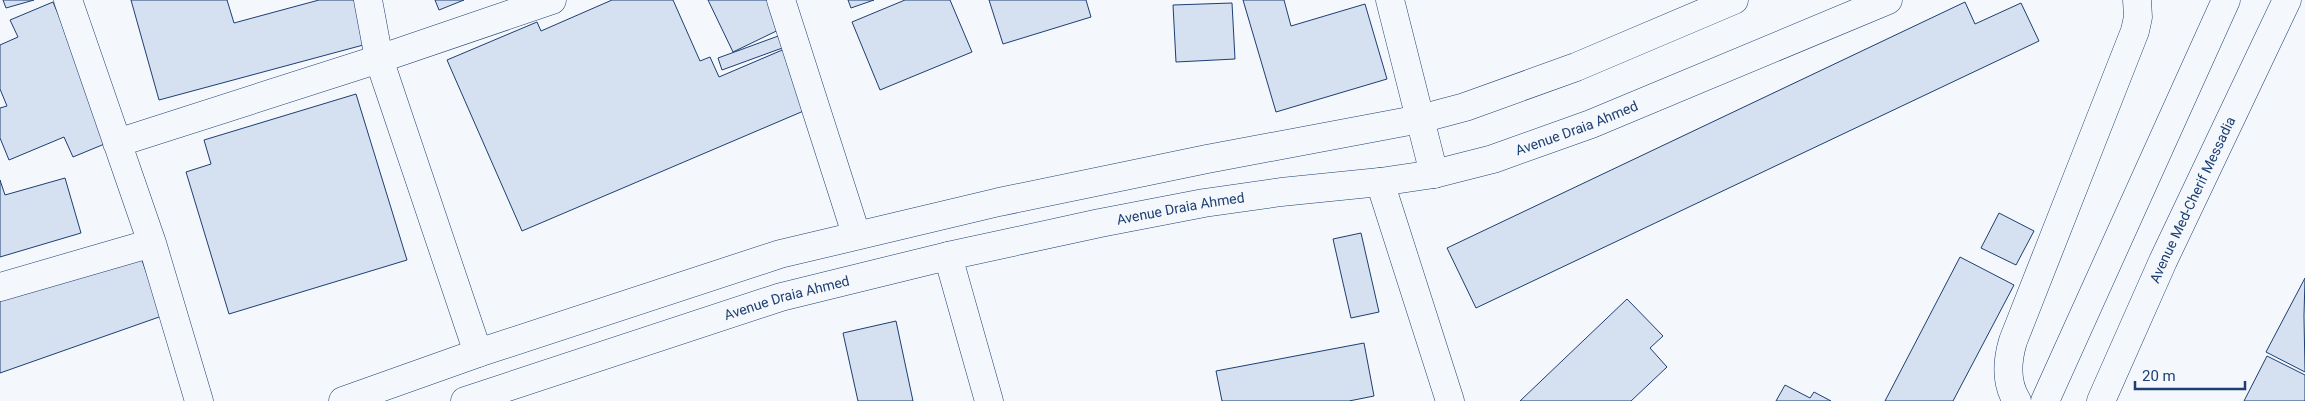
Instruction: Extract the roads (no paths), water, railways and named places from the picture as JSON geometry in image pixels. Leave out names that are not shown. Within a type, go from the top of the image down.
[{"type":"main road","points":[[68,0],[152,243],[198,401]]},
{"type":"main road","points":[[368,0],[379,59],[478,353]]},
{"type":"main road","points":[[117,143],[379,59],[552,0]]},
{"type":"main road","points":[[781,0],[856,234]]},
{"type":"main road","points":[[1390,0],[1434,174]]},
{"type":"main road","points":[[342,401],[478,353],[780,254],[856,234],[1188,163],[1420,119],[1465,107],[1576,67],[1734,0]]},
{"type":"main road","name":"Avenue Draia Ahmed","points":[[465,401],[781,298],[948,256],[1204,203],[1434,174],[1493,159],[1539,144],[1888,0]]},
{"type":"main road","points":[[2017,401],[2008,377],[2008,359],[2013,341],[2135,31],[2138,17],[2137,0]]},
{"type":"main road","points":[[2044,401],[2226,0]]},
{"type":"main road","name":"Avenue Med-Cherif Messadia","points":[[2101,401],[2163,261],[2287,0]]},
{"type":"main road","points":[[1380,182],[1450,401]]},
{"type":"main road","points":[[0,288],[152,243]]},
{"type":"main road","points":[[948,256],[989,401]]}]
